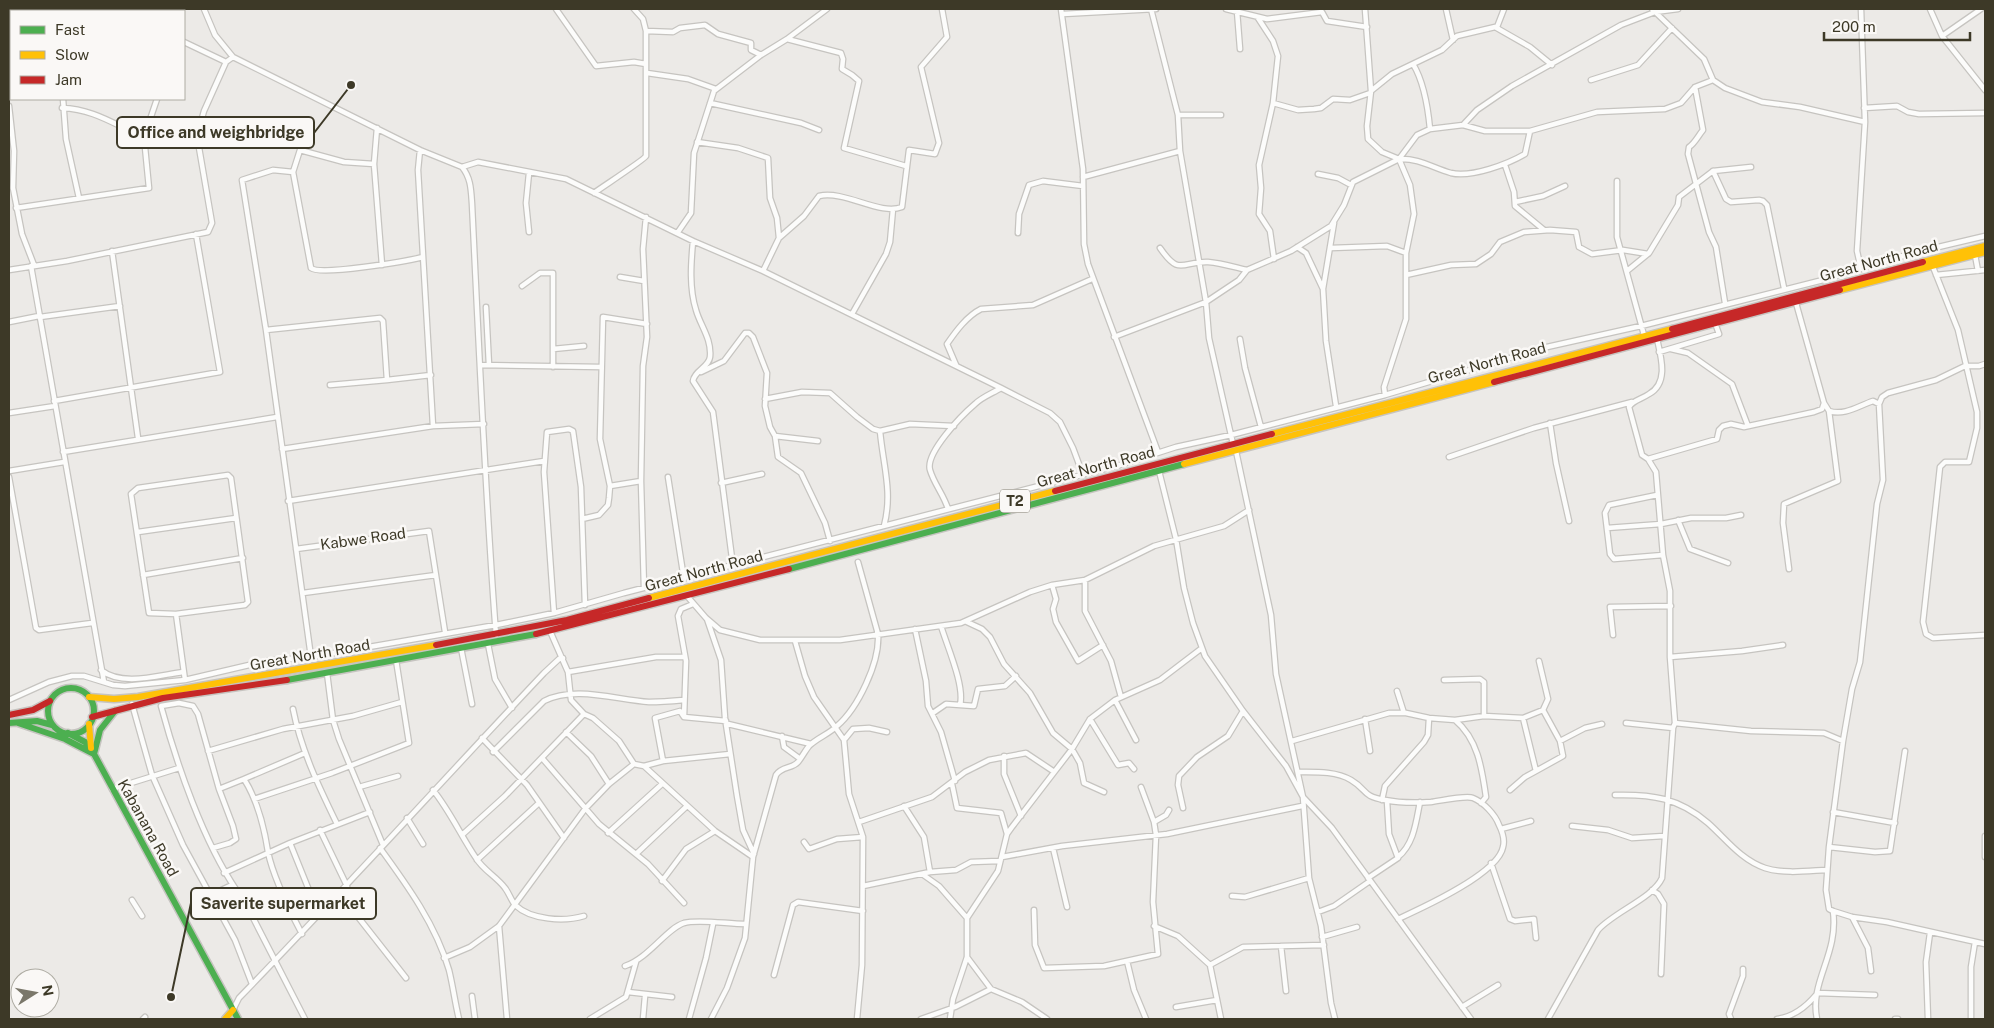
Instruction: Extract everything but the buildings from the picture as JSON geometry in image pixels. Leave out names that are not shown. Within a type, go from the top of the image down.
[{"type":"main road","name":"Great North Road","points":[[89,697],[104,700],[128,698],[496,635],[567,620],[1985,246]]},
{"type":"main road","name":"Great North Road","points":[[92,717],[120,706],[327,673],[550,631],[1985,252]]},
{"type":"main road","name":"T2","points":[[9,715],[33,710],[50,701],[60,691],[70,689],[80,691],[89,697]]},
{"type":"main road","points":[[68,733],[80,731],[89,724],[93,705],[89,697]]},
{"type":"main road","points":[[50,701],[48,715],[53,726]]},
{"type":"main road","points":[[92,752],[96,735],[105,718],[120,706]]},
{"type":"main road","points":[[9,724],[37,721],[53,726],[77,737],[92,752]]},
{"type":"main road","points":[[18,723],[74,743],[92,752]]},
{"type":"main road","points":[[89,724],[92,752]]},
{"type":"main road","name":"Kabanana Road","points":[[92,752],[238,1019]]},
{"type":"main road","points":[[225,1019],[233,1010]]},
{"type":"street","points":[[203,9],[215,35],[233,57],[420,150],[462,167],[478,162],[566,179],[678,232],[693,241],[763,271],[852,314],[1050,413],[1060,422],[1073,448],[1082,475]]},
{"type":"street","points":[[556,9],[596,66],[634,62],[646,64]]},
{"type":"street","points":[[594,193],[626,169],[641,162],[646,156],[646,31],[644,19],[634,9]]},
{"type":"street","points":[[678,232],[691,213],[691,173],[697,142],[716,89],[827,9]]},
{"type":"street","points":[[763,271],[779,238],[804,216],[821,196],[848,197],[893,209],[903,206],[909,150],[934,154],[937,151],[938,135],[921,67],[947,37],[942,9]]},
{"type":"street","points":[[1151,9],[1178,114],[1180,151],[1206,302],[1209,338],[1233,444]]},
{"type":"street","points":[[1156,9],[1062,11],[1083,177],[1084,244],[1092,279],[1158,452]]},
{"type":"street","points":[[1226,9],[1253,15],[1258,18],[1273,41],[1278,56],[1273,102],[1259,170],[1261,188],[1259,214],[1270,232],[1274,258]]},
{"type":"street","points":[[1253,15],[1254,9]]},
{"type":"street","points":[[1365,9],[1371,92],[1367,126],[1368,139],[1382,152],[1399,159],[1414,159],[1452,174],[1505,166],[1525,154],[1530,131]]},
{"type":"street","points":[[1446,9],[1453,40]]},
{"type":"street","points":[[1497,27],[1504,9]]},
{"type":"street","points":[[1462,125],[1477,110],[1508,89],[1621,24],[1654,11],[1678,9]]},
{"type":"street","points":[[1861,9],[1865,122],[1857,251],[1861,269]]},
{"type":"street","points":[[1930,9],[1942,36],[1985,90]]},
{"type":"street","points":[[1942,36],[1981,9]]},
{"type":"street","points":[[1238,11],[1240,49]]},
{"type":"street","points":[[1654,11],[1704,59],[1713,80],[1725,88],[1762,102],[1800,107],[1865,122]]},
{"type":"street","points":[[1258,18],[1322,12],[1327,21],[1367,26]]},
{"type":"street","points":[[646,31],[673,32],[680,28],[705,26],[718,34],[751,43],[752,50],[761,55]]},
{"type":"street","points":[[1273,102],[1298,110],[1321,108],[1333,99],[1350,100],[1371,92],[1392,74],[1440,51],[1459,36],[1497,27],[1530,47],[1552,65]]},
{"type":"street","points":[[1591,80],[1638,66],[1672,28]]},
{"type":"street","points":[[787,39],[841,53],[843,55],[842,69],[859,82],[844,148],[906,166]]},
{"type":"street","points":[[185,42],[226,62]]},
{"type":"street","points":[[9,270],[208,232],[212,223],[197,136],[204,111],[226,62],[233,57]]},
{"type":"street","points":[[1413,64],[1417,71],[1422,93],[1426,98],[1430,129]]},
{"type":"street","points":[[647,73],[688,79],[716,89]]},
{"type":"street","points":[[1336,406],[1326,341],[1324,289],[1334,223],[1355,180],[1399,159],[1412,139],[1430,129],[1462,125],[1485,132],[1530,131],[1597,112],[1665,109],[1681,104],[1695,87],[1713,80]]},
{"type":"street","points":[[1695,87],[1703,128],[1697,135],[1695,143],[1689,147],[1688,154],[1708,232],[1716,247],[1725,303]]},
{"type":"street","points":[[63,100],[62,108],[71,173],[78,198]]},
{"type":"street","points":[[16,208],[149,188],[144,137],[157,100]]},
{"type":"street","points":[[710,103],[801,123],[819,130]]},
{"type":"street","points":[[9,106],[11,160],[16,208],[32,266],[64,462],[104,682]]},
{"type":"street","points":[[1864,108],[1897,106],[1908,112],[1919,114],[1985,113]]},
{"type":"street","points":[[62,108],[83,109],[100,115],[121,128],[144,137]]},
{"type":"street","points":[[1178,114],[1221,115]]},
{"type":"street","points":[[377,128],[374,164],[382,265]]},
{"type":"street","points":[[697,142],[738,148],[768,158],[770,198],[777,218],[779,238]]},
{"type":"street","points":[[374,164],[344,162],[300,150],[293,172],[312,270],[382,265],[423,257]]},
{"type":"street","points":[[420,150],[418,170],[433,426]]},
{"type":"street","points":[[1083,177],[1180,151]]},
{"type":"street","points":[[1385,395],[1384,387],[1406,319],[1406,253],[1414,206],[1410,185],[1399,159]]},
{"type":"street","points":[[1505,166],[1514,192],[1517,208],[1544,230]]},
{"type":"street","points":[[462,167],[470,183],[479,323],[485,471],[496,635]]},
{"type":"street","points":[[1644,335],[1625,273],[1648,254],[1678,205],[1679,196],[1713,172],[1751,167]]},
{"type":"street","points":[[293,172],[273,170],[242,180],[266,330],[288,501],[311,657]]},
{"type":"street","points":[[529,172],[526,203],[529,232]]},
{"type":"street","points":[[1713,172],[1726,199],[1731,202],[1763,201],[1767,205],[1784,288]]},
{"type":"street","points":[[1318,174],[1338,178],[1351,186]]},
{"type":"street","points":[[1018,232],[1019,214],[1029,185],[1043,181],[1083,186]]},
{"type":"street","points":[[1617,181],[1617,237],[1623,266],[1627,270]]},
{"type":"street","points":[[1515,202],[1541,197],[1565,186]]},
{"type":"street","points":[[852,314],[886,254],[890,242],[893,209]]},
{"type":"street","points":[[644,588],[641,481],[643,366],[647,324],[644,281],[644,228],[646,217]]},
{"type":"street","points":[[1114,337],[1206,302],[1239,280],[1247,270],[1297,247],[1334,223]]},
{"type":"street","points":[[1406,275],[1458,264],[1474,264],[1491,254],[1502,241],[1524,232],[1544,230],[1576,232],[1579,247],[1587,252],[1596,254],[1619,250],[1648,254]]},
{"type":"street","points":[[9,413],[132,386],[220,372],[196,234]]},
{"type":"street","points":[[9,700],[49,682],[72,676],[84,676],[113,685],[143,686],[185,680],[266,661],[311,657],[554,613],[1082,475],[1158,452],[1385,395],[1547,347],[1642,326],[1861,269],[1913,253],[1985,236]]},
{"type":"street","points":[[693,241],[691,266],[695,309],[708,339],[710,356],[693,381],[713,412],[733,566]]},
{"type":"street","points":[[1331,248],[1387,246],[1406,253]]},
{"type":"street","points":[[1297,247],[1306,253],[1324,289]]},
{"type":"street","points":[[1160,248],[1168,259],[1181,266],[1210,262],[1247,270]]},
{"type":"street","points":[[112,251],[138,438]]},
{"type":"street","points":[[1975,255],[1978,271]]},
{"type":"street","points":[[1933,267],[1958,330],[1977,412],[1977,428],[1969,462],[1945,462],[1940,466],[1923,622],[1926,634],[1933,638],[1985,635]]},
{"type":"street","points":[[1936,275],[1985,270]]},
{"type":"street","points":[[522,286],[540,273],[553,273],[553,367]]},
{"type":"street","points":[[620,277],[644,281]]},
{"type":"street","points":[[956,365],[947,344],[976,312],[1033,305],[1092,279]]},
{"type":"street","points":[[1789,569],[1783,523],[1784,504],[1838,482],[1829,411],[1824,403],[1796,303]]},
{"type":"street","points":[[9,322],[120,306]]},
{"type":"street","points":[[486,307],[489,365]]},
{"type":"street","points":[[582,519],[595,517],[604,511],[608,505],[610,486],[600,439],[604,316],[647,324]]},
{"type":"street","points":[[266,330],[382,318],[387,380]]},
{"type":"street","points":[[479,323],[487,322]]},
{"type":"street","points":[[1659,352],[1719,334],[1715,323]]},
{"type":"street","points":[[698,373],[721,363],[745,333],[749,333],[753,337],[765,365],[765,399],[770,427],[775,436],[778,457],[801,473],[825,523],[830,541]]},
{"type":"street","points":[[1240,339],[1245,368],[1261,427]]},
{"type":"street","points":[[1448,458],[1550,423],[1633,402],[1649,394],[1659,383],[1662,366],[1657,339]]},
{"type":"street","points":[[553,348],[584,346]]},
{"type":"street","points":[[1671,349],[1688,353],[1708,370],[1723,376],[1732,384],[1748,426]]},
{"type":"street","points":[[1985,364],[1965,366],[1936,380],[1888,393],[1879,404],[1883,480],[1877,504],[1858,674],[1852,689],[1843,741],[1826,870],[1826,896],[1829,909],[1833,911],[1852,917],[1887,922],[1985,944]]},
{"type":"street","points":[[481,365],[601,367]]},
{"type":"street","points":[[330,385],[431,375]]},
{"type":"street","points":[[948,509],[945,499],[930,471],[930,463],[940,443],[975,404],[1002,388]]},
{"type":"street","points":[[765,399],[802,392],[830,393],[857,417],[873,429],[880,431],[910,424],[954,426]]},
{"type":"street","points":[[1548,1019],[1598,930],[1605,922],[1652,890],[1662,878],[1673,728],[1676,723],[1670,657],[1670,606],[1663,556],[1656,472],[1648,459],[1642,455],[1629,407],[1633,402]]},
{"type":"street","points":[[1829,411],[1836,413],[1856,410],[1873,402],[1879,404]]},
{"type":"street","points":[[1648,459],[1717,439],[1722,426],[1731,424],[1748,426],[1814,412],[1822,409],[1824,403]]},
{"type":"street","points":[[63,452],[138,438],[277,417]]},
{"type":"street","points":[[1550,423],[1556,463],[1569,521]]},
{"type":"street","points":[[282,450],[433,426],[484,424]]},
{"type":"street","points":[[554,613],[544,460],[547,432],[572,430],[580,479],[585,605]]},
{"type":"street","points":[[880,431],[888,473],[884,526]]},
{"type":"street","points":[[775,436],[818,441]]},
{"type":"street","points":[[1236,451],[1271,614],[1276,674],[1303,797],[1302,806],[1309,878],[1318,912],[1335,1019]]},
{"type":"street","points":[[288,501],[485,471],[508,465],[544,460]]},
{"type":"street","points":[[9,471],[64,462]]},
{"type":"street","points":[[1159,471],[1176,539],[1184,588],[1202,648],[1210,664],[1243,711],[1286,766],[1303,797],[1332,828],[1471,1019]]},
{"type":"street","points":[[721,483],[762,474]]},
{"type":"street","points":[[228,475],[231,478],[249,600],[246,604],[176,614],[149,614],[138,532],[131,494],[138,488],[228,475]]},
{"type":"street","points":[[9,477],[36,628],[39,630],[92,623]]},
{"type":"street","points":[[668,477],[684,579]]},
{"type":"street","points":[[610,486],[641,481]]},
{"type":"street","points":[[1657,495],[1609,505],[1605,513],[1610,554],[1614,559],[1663,556]]},
{"type":"street","points":[[687,596],[706,618],[720,630],[760,640],[840,640],[915,630],[967,622],[1016,597],[1052,585],[1085,580],[1154,546],[1224,526],[1250,510]]},
{"type":"street","points":[[1607,528],[1741,515]]},
{"type":"street","points":[[138,532],[236,518]]},
{"type":"street","points":[[1678,520],[1690,549],[1728,562]]},
{"type":"street","name":"Kabwe Road","points":[[296,549],[429,531],[436,575]]},
{"type":"street","points":[[817,544],[819,553]]},
{"type":"street","points":[[143,575],[243,558]]},
{"type":"street","points":[[711,1019],[732,977],[745,938],[753,856],[776,775],[780,769],[798,762],[810,744],[836,728],[853,709],[878,654],[878,634],[858,562]]},
{"type":"street","points":[[303,593],[436,575],[444,632]]},
{"type":"street","points":[[1085,580],[1085,611],[1117,676],[1121,697]]},
{"type":"street","points":[[1052,585],[1056,599],[1052,609],[1056,622],[1078,661],[1103,645]]},
{"type":"street","points":[[684,717],[685,657],[678,612],[693,604]]},
{"type":"street","points":[[1613,635],[1610,607],[1670,606]]},
{"type":"street","points":[[176,614],[185,680]]},
{"type":"street","points":[[706,618],[721,660],[730,754],[743,830],[753,856]]},
{"type":"street","points":[[967,622],[982,629],[990,637],[1004,664],[1033,698],[1053,733],[1072,749],[1080,763],[1084,783],[1104,792]]},
{"type":"street","points":[[941,626],[962,699],[960,705]]},
{"type":"street","points":[[915,630],[926,681],[928,706],[933,713],[944,741],[954,782],[957,808],[1001,813],[1007,834]]},
{"type":"street","points":[[550,631],[568,672],[571,695],[575,706],[613,735],[634,764],[644,766],[663,761],[730,754]]},
{"type":"street","points":[[795,641],[805,676],[814,697],[844,740],[849,794],[863,837],[862,965],[858,1019]]},
{"type":"street","points":[[488,644],[496,680],[512,708]]},
{"type":"street","points":[[1670,657],[1742,651],[1783,645]]},
{"type":"street","points":[[461,648],[472,704]]},
{"type":"street","points":[[950,1019],[967,958],[967,918],[998,872],[1007,834],[1072,749],[1090,719],[1115,700],[1160,680],[1202,648]]},
{"type":"street","points":[[568,672],[656,657],[685,657]]},
{"type":"street","points":[[233,1010],[252,984],[340,894],[433,790],[559,659],[563,658]]},
{"type":"street","points":[[254,799],[314,777],[332,773],[409,743],[396,660]]},
{"type":"street","points":[[1292,741],[1389,713],[1404,713],[1429,718],[1455,720],[1484,716],[1523,718],[1543,710],[1548,699],[1539,661]]},
{"type":"street","points":[[101,670],[115,676],[138,678],[183,672]]},
{"type":"street","points":[[327,673],[333,720],[350,765],[370,812],[382,847],[417,901],[444,958],[459,1019]]},
{"type":"street","points":[[933,713],[946,704],[974,706],[978,689],[1005,686],[1016,676]]},
{"type":"street","points":[[1444,680],[1480,679],[1484,682],[1484,716]]},
{"type":"street","points":[[1397,691],[1404,713]]},
{"type":"street","points":[[493,752],[544,701],[553,697],[571,695],[650,702],[684,700]]},
{"type":"street","points":[[1115,700],[1136,740]]},
{"type":"street","points":[[208,751],[402,702]]},
{"type":"street","points":[[213,848],[230,843],[236,839],[219,789],[198,714],[193,706],[179,703],[161,706],[179,768],[213,848],[224,872],[243,904],[249,910],[305,1019]]},
{"type":"street","points":[[132,704],[152,775],[183,846],[235,940],[252,984]]},
{"type":"street","points":[[294,709],[305,753],[314,777],[337,824]]},
{"type":"street","points":[[1510,790],[1524,777],[1562,757],[1560,741],[1543,710]]},
{"type":"street","points":[[663,761],[654,718],[680,711],[684,717],[727,723],[810,744]]},
{"type":"street","points":[[1183,808],[1177,782],[1179,776],[1197,757],[1228,736],[1243,711]]},
{"type":"street","points":[[462,835],[521,779],[584,714]]},
{"type":"street","points":[[1398,857],[1389,834],[1384,800],[1385,786],[1424,742],[1429,718]]},
{"type":"street","points":[[1523,718],[1534,753],[1536,771]]},
{"type":"street","points":[[1090,719],[1118,765],[1129,763],[1134,769]]},
{"type":"street","points":[[1365,719],[1370,751]]},
{"type":"street","points":[[1455,720],[1467,732],[1480,760],[1486,797],[1482,803]]},
{"type":"street","points":[[1626,723],[1673,728]]},
{"type":"street","points":[[1676,723],[1751,731],[1824,733],[1843,741]]},
{"type":"street","points":[[1560,741],[1585,728],[1602,724]]},
{"type":"street","points":[[844,740],[853,729],[869,728],[886,732]]},
{"type":"street","points":[[566,732],[591,756],[608,784]]},
{"type":"street","points":[[782,736],[784,747],[799,758]]},
{"type":"street","points":[[482,738],[493,752],[521,779],[564,838]]},
{"type":"street","points":[[1829,847],[1890,851],[1905,751]]},
{"type":"street","points":[[219,789],[305,753]]},
{"type":"street","points":[[859,822],[932,797],[975,766],[1004,756],[1026,753],[1053,772]]},
{"type":"street","points":[[1004,756],[1004,774],[1021,816]]},
{"type":"street","points":[[542,758],[608,833],[636,854],[684,903]]},
{"type":"street","points":[[444,958],[477,943],[499,926],[585,809],[608,784],[634,764]]},
{"type":"street","points":[[644,766],[715,830],[753,856]]},
{"type":"street","points":[[112,789],[179,768]]},
{"type":"street","points":[[1298,772],[1323,772],[1344,777],[1358,785],[1370,798],[1420,802],[1469,797],[1482,803],[1498,822],[1501,829],[1503,849],[1491,863],[1452,894],[1398,919]]},
{"type":"street","points":[[359,787],[398,776]]},
{"type":"street","points":[[244,779],[263,822],[268,852],[286,903],[302,934]]},
{"type":"street","points":[[608,833],[662,784]]},
{"type":"street","points":[[1034,910],[1035,945],[1043,967],[1104,966],[1158,954],[1153,902],[1156,835],[1154,822],[1141,787]]},
{"type":"street","points":[[433,790],[477,860],[505,888],[515,904],[532,914],[546,918],[571,919],[584,916]]},
{"type":"street","points":[[1615,794],[1667,798],[1699,816],[1736,851],[1762,866],[1784,871],[1826,870]]},
{"type":"street","points":[[1318,912],[1334,906],[1407,849],[1414,832],[1420,802]]},
{"type":"street","points":[[477,860],[539,803]]},
{"type":"street","points":[[636,854],[687,806]]},
{"type":"street","points":[[904,806],[924,837],[930,872]]},
{"type":"street","points":[[863,886],[930,872],[956,870],[972,862],[1000,859],[1053,848],[1156,835],[1302,806]]},
{"type":"street","points":[[1154,822],[1166,815],[1169,810]]},
{"type":"street","points":[[224,872],[320,830],[370,812]]},
{"type":"street","points":[[1833,812],[1895,822]]},
{"type":"street","points":[[407,818],[423,844]]},
{"type":"street","points":[[1501,829],[1531,821]]},
{"type":"street","points":[[1572,826],[1608,830],[1632,838],[1664,836]]},
{"type":"street","points":[[320,830],[347,886]]},
{"type":"street","points":[[662,881],[686,849],[715,830]]},
{"type":"street","points":[[1985,836],[1985,857]]},
{"type":"street","points":[[804,842],[809,850],[837,840],[863,837]]},
{"type":"street","points":[[290,843],[319,915]]},
{"type":"street","points":[[1053,848],[1067,906]]},
{"type":"street","points":[[1491,863],[1510,919],[1515,921],[1535,919],[1536,938]]},
{"type":"street","points":[[922,874],[939,886],[967,918]]},
{"type":"street","points":[[1232,896],[1245,896],[1309,878]]},
{"type":"street","points":[[210,896],[232,885]]},
{"type":"street","points":[[1652,890],[1658,894],[1664,904],[1661,974]]},
{"type":"street","points":[[340,894],[406,978]]},
{"type":"street","points":[[132,900],[142,916]]},
{"type":"street","points":[[774,975],[793,905],[798,902],[863,911]]},
{"type":"street","points":[[1777,1019],[1785,1018],[1805,1008],[1816,994],[1834,940],[1833,911]]},
{"type":"street","points":[[1852,917],[1868,948],[1871,972]]},
{"type":"street","points":[[625,966],[636,962],[683,924],[699,921],[713,924],[745,924]]},
{"type":"street","points":[[689,1019],[706,958],[713,924]]},
{"type":"street","points":[[499,926],[508,1019]]},
{"type":"street","points":[[1154,926],[1178,936],[1210,965],[1220,1019]]},
{"type":"street","points":[[1322,937],[1357,928]]},
{"type":"street","points":[[1928,1019],[1926,962],[1930,933]]},
{"type":"street","points":[[1971,1019],[1971,967],[1975,942]]},
{"type":"street","points":[[1210,965],[1243,947],[1324,945]]},
{"type":"street","points":[[1281,946],[1286,991]]},
{"type":"street","points":[[967,958],[991,989],[1022,1002],[1047,1019]]},
{"type":"street","points":[[1127,961],[1134,990],[1146,1019]]},
{"type":"street","points":[[590,1019],[603,1009],[624,1000],[636,962]]},
{"type":"street","points":[[1731,1019],[1729,1014],[1743,976],[1743,969]]},
{"type":"street","points":[[1462,1007],[1498,984]]},
{"type":"street","points":[[921,1019],[952,1008],[991,989]]},
{"type":"street","points":[[628,992],[645,996],[672,997]]},
{"type":"street","points":[[1816,994],[1875,995]]},
{"type":"street","points":[[1816,994],[1817,1019]]},
{"type":"street","points":[[472,996],[475,1019]]},
{"type":"street","points":[[643,1019],[645,996]]},
{"type":"street","points":[[1176,1007],[1217,1000]]},
{"type":"traffic: fast","points":[[789,569],[1184,464]]},
{"type":"traffic: fast","points":[[287,680],[536,634]]},
{"type":"traffic: fast","points":[[71,688],[84,692],[90,698],[94,711],[90,724],[84,730],[71,734],[58,730],[52,724],[48,711],[52,698],[58,692],[71,688]]},
{"type":"traffic: fast","points":[[18,723],[65,739],[94,754],[100,730],[115,711]]},
{"type":"traffic: fast","points":[[9,723],[37,721],[52,725]]},
{"type":"traffic: fast","points":[[68,733],[85,742],[94,754],[238,1019]]},
{"type":"traffic: slow","points":[[1923,262],[1985,246]]},
{"type":"traffic: slow","points":[[1840,290],[1985,252]]},
{"type":"traffic: slow","points":[[1272,434],[1672,329]]},
{"type":"traffic: slow","points":[[1184,464],[1494,382]]},
{"type":"traffic: slow","points":[[649,598],[1055,491]]},
{"type":"traffic: slow","points":[[89,697],[114,699],[138,697],[436,645]]},
{"type":"traffic: slow","points":[[89,724],[91,748]]},
{"type":"traffic: slow","points":[[225,1019],[233,1010]]},
{"type":"traffic: jam","points":[[1672,329],[1923,262]]},
{"type":"traffic: jam","points":[[1494,382],[1840,290]]},
{"type":"traffic: jam","points":[[1055,491],[1272,434]]},
{"type":"traffic: jam","points":[[536,634],[789,569]]},
{"type":"traffic: jam","points":[[436,645],[567,620],[649,598]]},
{"type":"traffic: jam","points":[[92,717],[163,698],[287,680]]},
{"type":"traffic: jam","points":[[9,715],[33,710],[50,701]]},
{"type":"place","name":"Office and weighbridge","points":[[351,85]]},
{"type":"place","name":"Saverite supermarket","points":[[171,997]]}]
